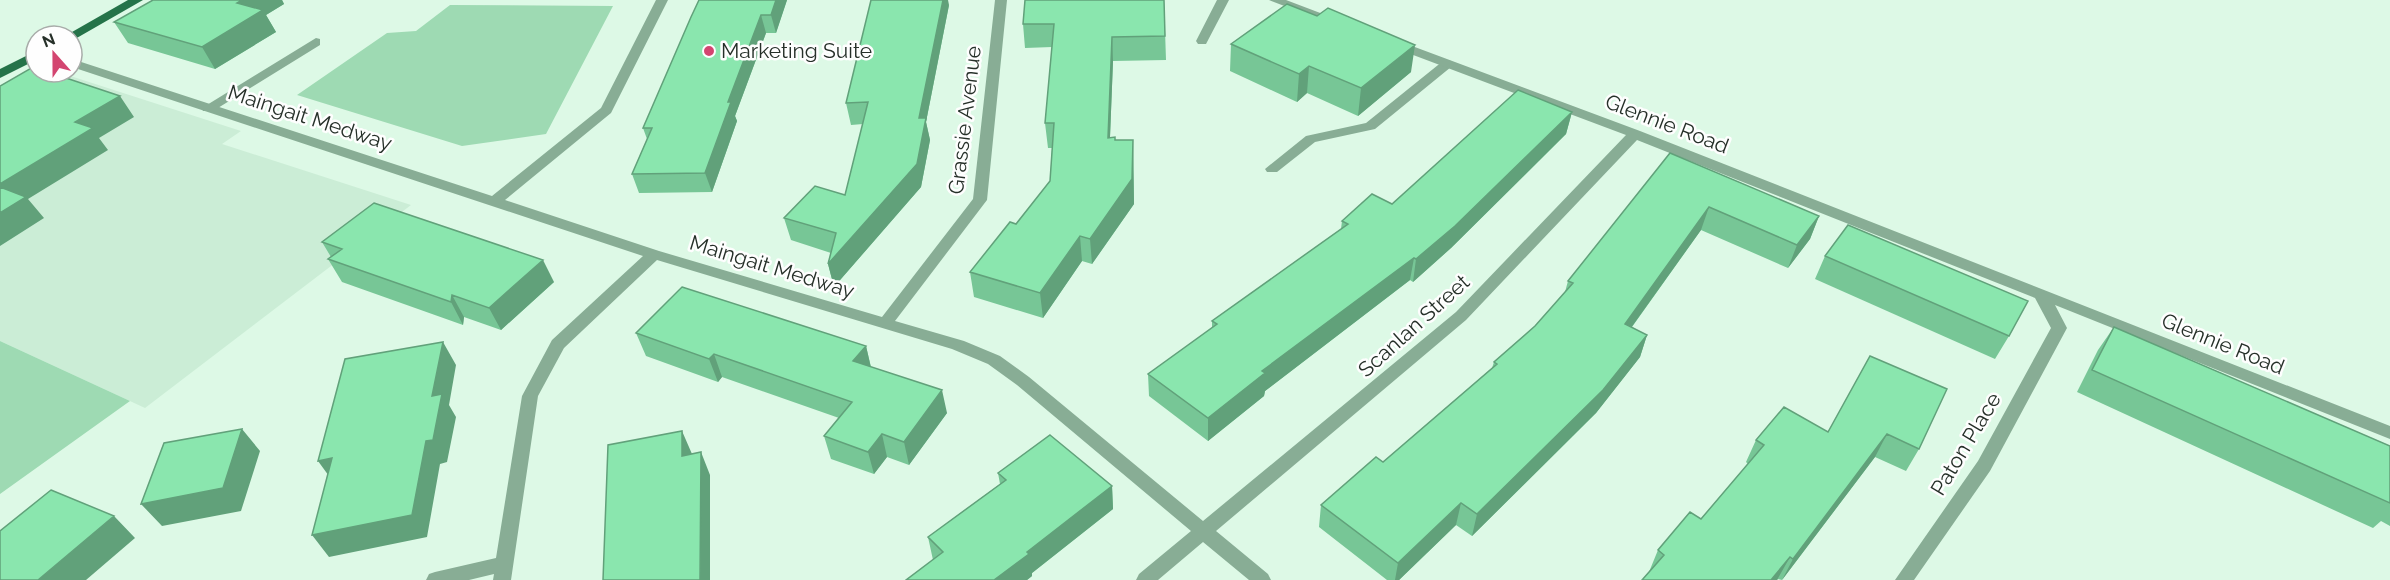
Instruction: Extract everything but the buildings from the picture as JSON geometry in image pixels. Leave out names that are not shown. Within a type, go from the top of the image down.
[{"type":"main road","points":[[84,29],[137,0]]},
{"type":"main road","points":[[0,74],[24,61]]},
{"type":"street","points":[[496,200],[606,110],[662,0]]},
{"type":"street","name":"Grassie Avenue","points":[[885,323],[980,200],[1001,0]]},
{"type":"street","points":[[1202,41],[1223,0]]},
{"type":"street","points":[[1275,0],[1352,28]]},
{"type":"street","name":"Glennie Road","points":[[1384,40],[1635,134],[2390,432]]},
{"type":"street","points":[[208,108],[316,42]]},
{"type":"street","points":[[1272,169],[1311,139],[1370,126],[1447,64]]},
{"type":"street","name":"Maingait Medway","points":[[84,67],[496,200],[654,254],[958,345],[994,360],[1023,381],[1262,580]]},
{"type":"street","name":"Scanlan Street","points":[[1145,580],[1461,316],[1635,134]]},
{"type":"street","points":[[435,580],[503,572],[530,396],[558,344],[654,254]]},
{"type":"street","name":"Paton Place","points":[[1904,580],[1984,466],[2059,328],[2041,294]]},
{"type":"shaded area","points":[[24,73],[24,84],[84,84],[84,80],[241,131],[222,144],[411,205],[145,408],[0,341],[0,86]]},
{"type":"green space","points":[[450,5],[613,6],[546,134],[462,146],[297,95],[387,33],[416,31]]},
{"type":"green space","points":[[0,341],[130,401],[0,494]]},
{"type":"place","name":"Marketing Suite","points":[[709,51]]}]
